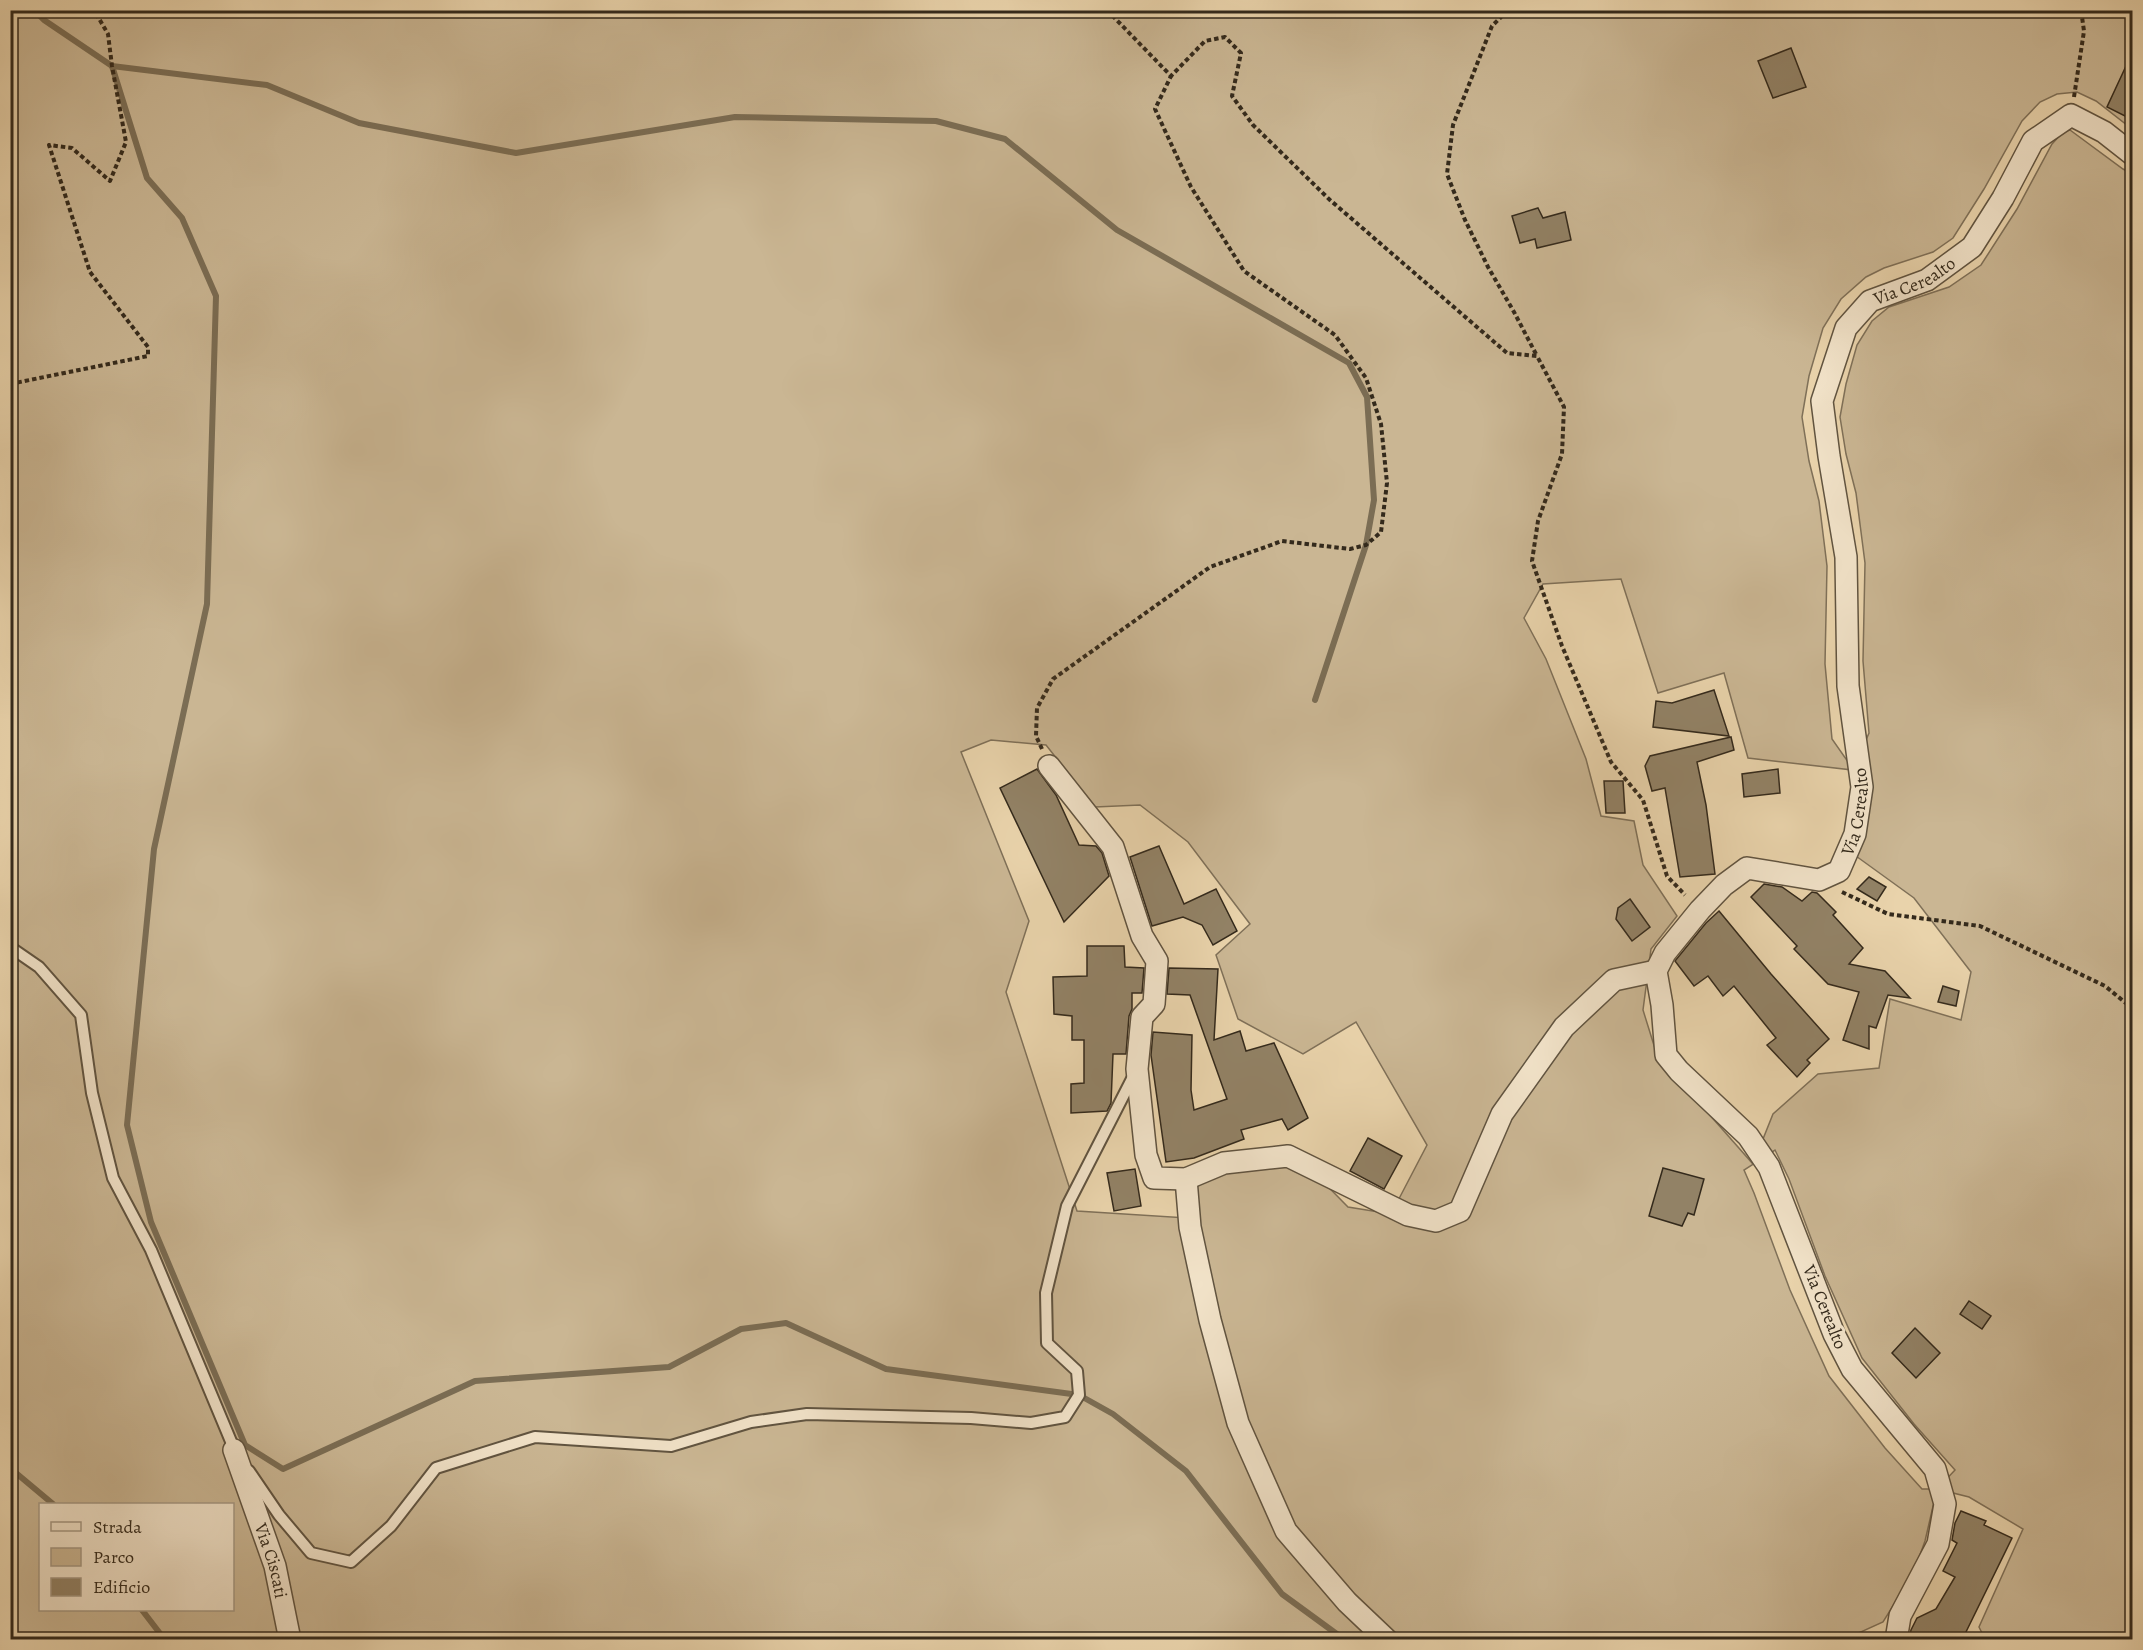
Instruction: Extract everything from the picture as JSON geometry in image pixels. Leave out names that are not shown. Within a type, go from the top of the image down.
[{"type":"street","points":[[2071,116],[2104,132],[2133,154]]},
{"type":"street","name":"Via Cerealto","points":[[1819,880],[1839,871],[1855,834],[1862,787],[1848,686],[1846,557],[1822,401],[1846,328],[1870,301],[1927,280],[1972,247],[2033,141],[2071,116]]},
{"type":"street","points":[[1049,766],[1113,847],[1142,936],[1157,961],[1154,1004],[1142,1017],[1137,1069],[1146,1155],[1154,1178],[1186,1179],[1224,1163],[1288,1156],[1408,1215],[1436,1221],[1460,1211],[1502,1114],[1564,1027],[1614,980],[1656,971],[1665,953],[1700,910],[1724,885],[1747,868],[1819,880]]},
{"type":"street","name":"Via Cerealto","points":[[1656,971],[1662,1005],[1666,1055],[1679,1071],[1748,1136],[1769,1167],[1834,1334],[1852,1369],[1935,1469],[1945,1504],[1938,1544],[1899,1616],[1896,1640]]},
{"type":"street","points":[[1186,1179],[1190,1227],[1210,1320],[1238,1423],[1286,1531],[1347,1602],[1387,1640]]},
{"type":"street","name":"Via Ciscati","points":[[234,1450],[275,1566],[290,1640]]},
{"type":"lane","points":[[10,947],[39,967],[81,1015],[92,1093],[113,1178],[151,1250],[234,1450],[279,1515],[311,1554],[351,1562],[391,1526],[436,1468],[535,1437],[670,1446],[751,1422],[807,1414],[971,1418],[1031,1423],[1065,1417],[1078,1395],[1077,1371],[1047,1343],[1046,1293],[1067,1206],[1137,1069]]},
{"type":"path","points":[[10,384],[148,356],[148,347],[90,272],[49,145],[72,148],[110,181],[126,142],[111,66],[108,34],[94,10]]},
{"type":"path","points":[[1107,10],[1171,76]]},
{"type":"path","points":[[1508,10],[1492,26],[1453,125],[1448,174],[1465,220],[1483,258],[1564,407],[1562,454],[1538,521],[1532,561],[1562,646],[1611,762],[1643,800],[1667,876],[1700,910]]},
{"type":"path","points":[[2071,116],[2084,31],[2081,10]]},
{"type":"path","points":[[1049,766],[1036,736],[1037,708],[1053,679],[1210,567],[1282,541],[1350,549],[1366,545],[1381,532],[1387,483],[1381,424],[1366,378],[1335,335],[1244,272],[1191,187],[1155,110],[1171,76],[1205,41],[1226,37],[1241,53],[1232,96],[1253,125],[1330,200],[1507,353],[1537,356]]},
{"type":"path","points":[[1819,880],[1888,914],[1980,926],[2105,986],[2133,1008]]},
{"type":"green space","points":[[11,11],[2132,11],[2132,129],[2096,101],[2077,92],[2057,94],[2040,102],[2022,121],[1984,189],[1953,238],[1933,252],[1884,268],[1866,277],[1841,299],[1823,328],[1809,376],[1802,417],[1809,461],[1819,501],[1827,566],[1825,664],[1832,739],[1853,769],[1869,733],[1863,661],[1865,563],[1856,493],[1840,417],[1857,345],[1872,321],[1889,307],[1949,287],[1981,265],[2017,209],[2052,144],[2063,132],[2070,130],[2132,174],[2132,1639],[1985,1639],[1979,1627],[2023,1529],[1969,1497],[1937,1489],[1925,1541],[1913,1574],[1883,1622],[1854,1635],[1852,1639],[11,1640]],"holes":[[[1621,579],[1658,693],[1724,673],[1748,758],[1852,770],[1849,851],[1914,898],[1971,972],[1961,1020],[1890,999],[1879,1068],[1818,1074],[1773,1114],[1753,1164],[1657,1055],[1643,1010],[1651,949],[1677,916],[1643,865],[1634,821],[1601,816],[1586,759],[1546,659],[1524,618],[1543,584]],[[991,740],[1046,745],[1095,807],[1140,805],[1188,842],[1250,924],[1216,955],[1238,1019],[1303,1054],[1356,1022],[1427,1145],[1391,1214],[1348,1207],[1287,1145],[1180,1178],[1187,1218],[1077,1211],[1006,992],[1029,921],[961,752]],[[1775,1150],[1789,1179],[1825,1276],[1862,1358],[1914,1424],[1955,1470],[1937,1489],[1922,1489],[1885,1448],[1829,1376],[1790,1290],[1744,1170]]]},
{"type":"building","points":[[1791,48],[1806,87],[1773,98],[1758,61]]},
{"type":"building","points":[[2133,51],[2133,120],[2107,107]]},
{"type":"building","points":[[1538,208],[1543,218],[1565,212],[1571,240],[1537,248],[1535,239],[1520,243],[1512,216]]},
{"type":"building","points":[[1714,690],[1729,736],[1653,727],[1656,701],[1672,703]]},
{"type":"building","points":[[1731,737],[1734,750],[1697,762],[1706,805],[1715,874],[1680,877],[1665,788],[1652,791],[1645,766],[1650,756]]},
{"type":"building","points":[[1037,769],[1056,795],[1079,845],[1096,846],[1102,853],[1109,876],[1064,922],[1000,788]]},
{"type":"building","points":[[1778,769],[1780,793],[1744,797],[1742,774]]},
{"type":"building","points":[[1604,781],[1623,781],[1625,813],[1606,813]]},
{"type":"building","points":[[1159,846],[1184,904],[1216,889],[1237,931],[1213,945],[1202,925],[1183,917],[1152,926],[1130,857]]},
{"type":"building","points":[[1869,877],[1886,887],[1877,901],[1857,889]]},
{"type":"building","points":[[1764,884],[1782,887],[1802,901],[1812,892],[1817,893],[1836,912],[1833,915],[1863,948],[1849,964],[1885,971],[1910,998],[1888,995],[1876,1028],[1869,1026],[1869,1049],[1843,1040],[1859,992],[1828,984],[1794,949],[1797,946],[1751,897]]},
{"type":"building","points":[[1630,899],[1650,927],[1632,941],[1616,919],[1618,908]]},
{"type":"building","points":[[1719,911],[1829,1039],[1807,1060],[1810,1063],[1797,1077],[1767,1045],[1776,1038],[1734,986],[1723,996],[1708,976],[1694,986],[1675,961],[1706,923]]},
{"type":"building","points":[[1087,946],[1124,946],[1125,967],[1144,968],[1142,993],[1132,993],[1126,1054],[1113,1054],[1111,1103],[1107,1111],[1071,1113],[1071,1084],[1084,1083],[1084,1040],[1072,1040],[1072,1016],[1054,1014],[1053,977],[1087,976]]},
{"type":"building","points":[[1169,968],[1218,969],[1214,1040],[1240,1031],[1246,1051],[1274,1043],[1308,1118],[1288,1130],[1282,1119],[1241,1130],[1244,1139],[1194,1158],[1166,1162],[1151,1055],[1153,1032],[1192,1035],[1191,1090],[1194,1110],[1227,1099],[1190,995],[1167,994]]},
{"type":"building","points":[[1943,986],[1959,991],[1956,1006],[1938,1002]]},
{"type":"building","points":[[1368,1138],[1402,1156],[1384,1189],[1350,1171]]},
{"type":"building","points":[[1663,1168],[1704,1179],[1694,1215],[1688,1213],[1682,1226],[1649,1216]]},
{"type":"building","points":[[1135,1169],[1141,1206],[1114,1211],[1107,1173]]},
{"type":"building","points":[[1969,1301],[1991,1316],[1982,1329],[1960,1314]]},
{"type":"building","points":[[1915,1328],[1940,1353],[1916,1378],[1892,1353]]},
{"type":"building","points":[[1961,1511],[1986,1521],[1984,1525],[2012,1538],[1962,1640],[1909,1640],[1917,1618],[1936,1609],[1955,1577],[1943,1571],[1957,1543],[1952,1540],[1955,1523]]},
{"type":"waterway","points":[[34,10],[44,20],[112,66],[267,85],[359,123],[516,153],[735,117],[936,121],[1005,139],[1117,230],[1349,363],[1367,397],[1374,500],[1366,545],[1315,700]]},
{"type":"waterway","points":[[112,66],[147,178],[182,218],[216,296],[207,604],[154,849],[127,1125],[151,1222],[245,1445],[283,1469],[475,1381],[669,1367],[741,1329],[786,1323],[886,1369],[1079,1395],[1113,1414],[1186,1471],[1282,1594],[1345,1640]]},
{"type":"waterway","points":[[10,1468],[52,1503]]},
{"type":"waterway","points":[[143,1611],[165,1640]]}]
